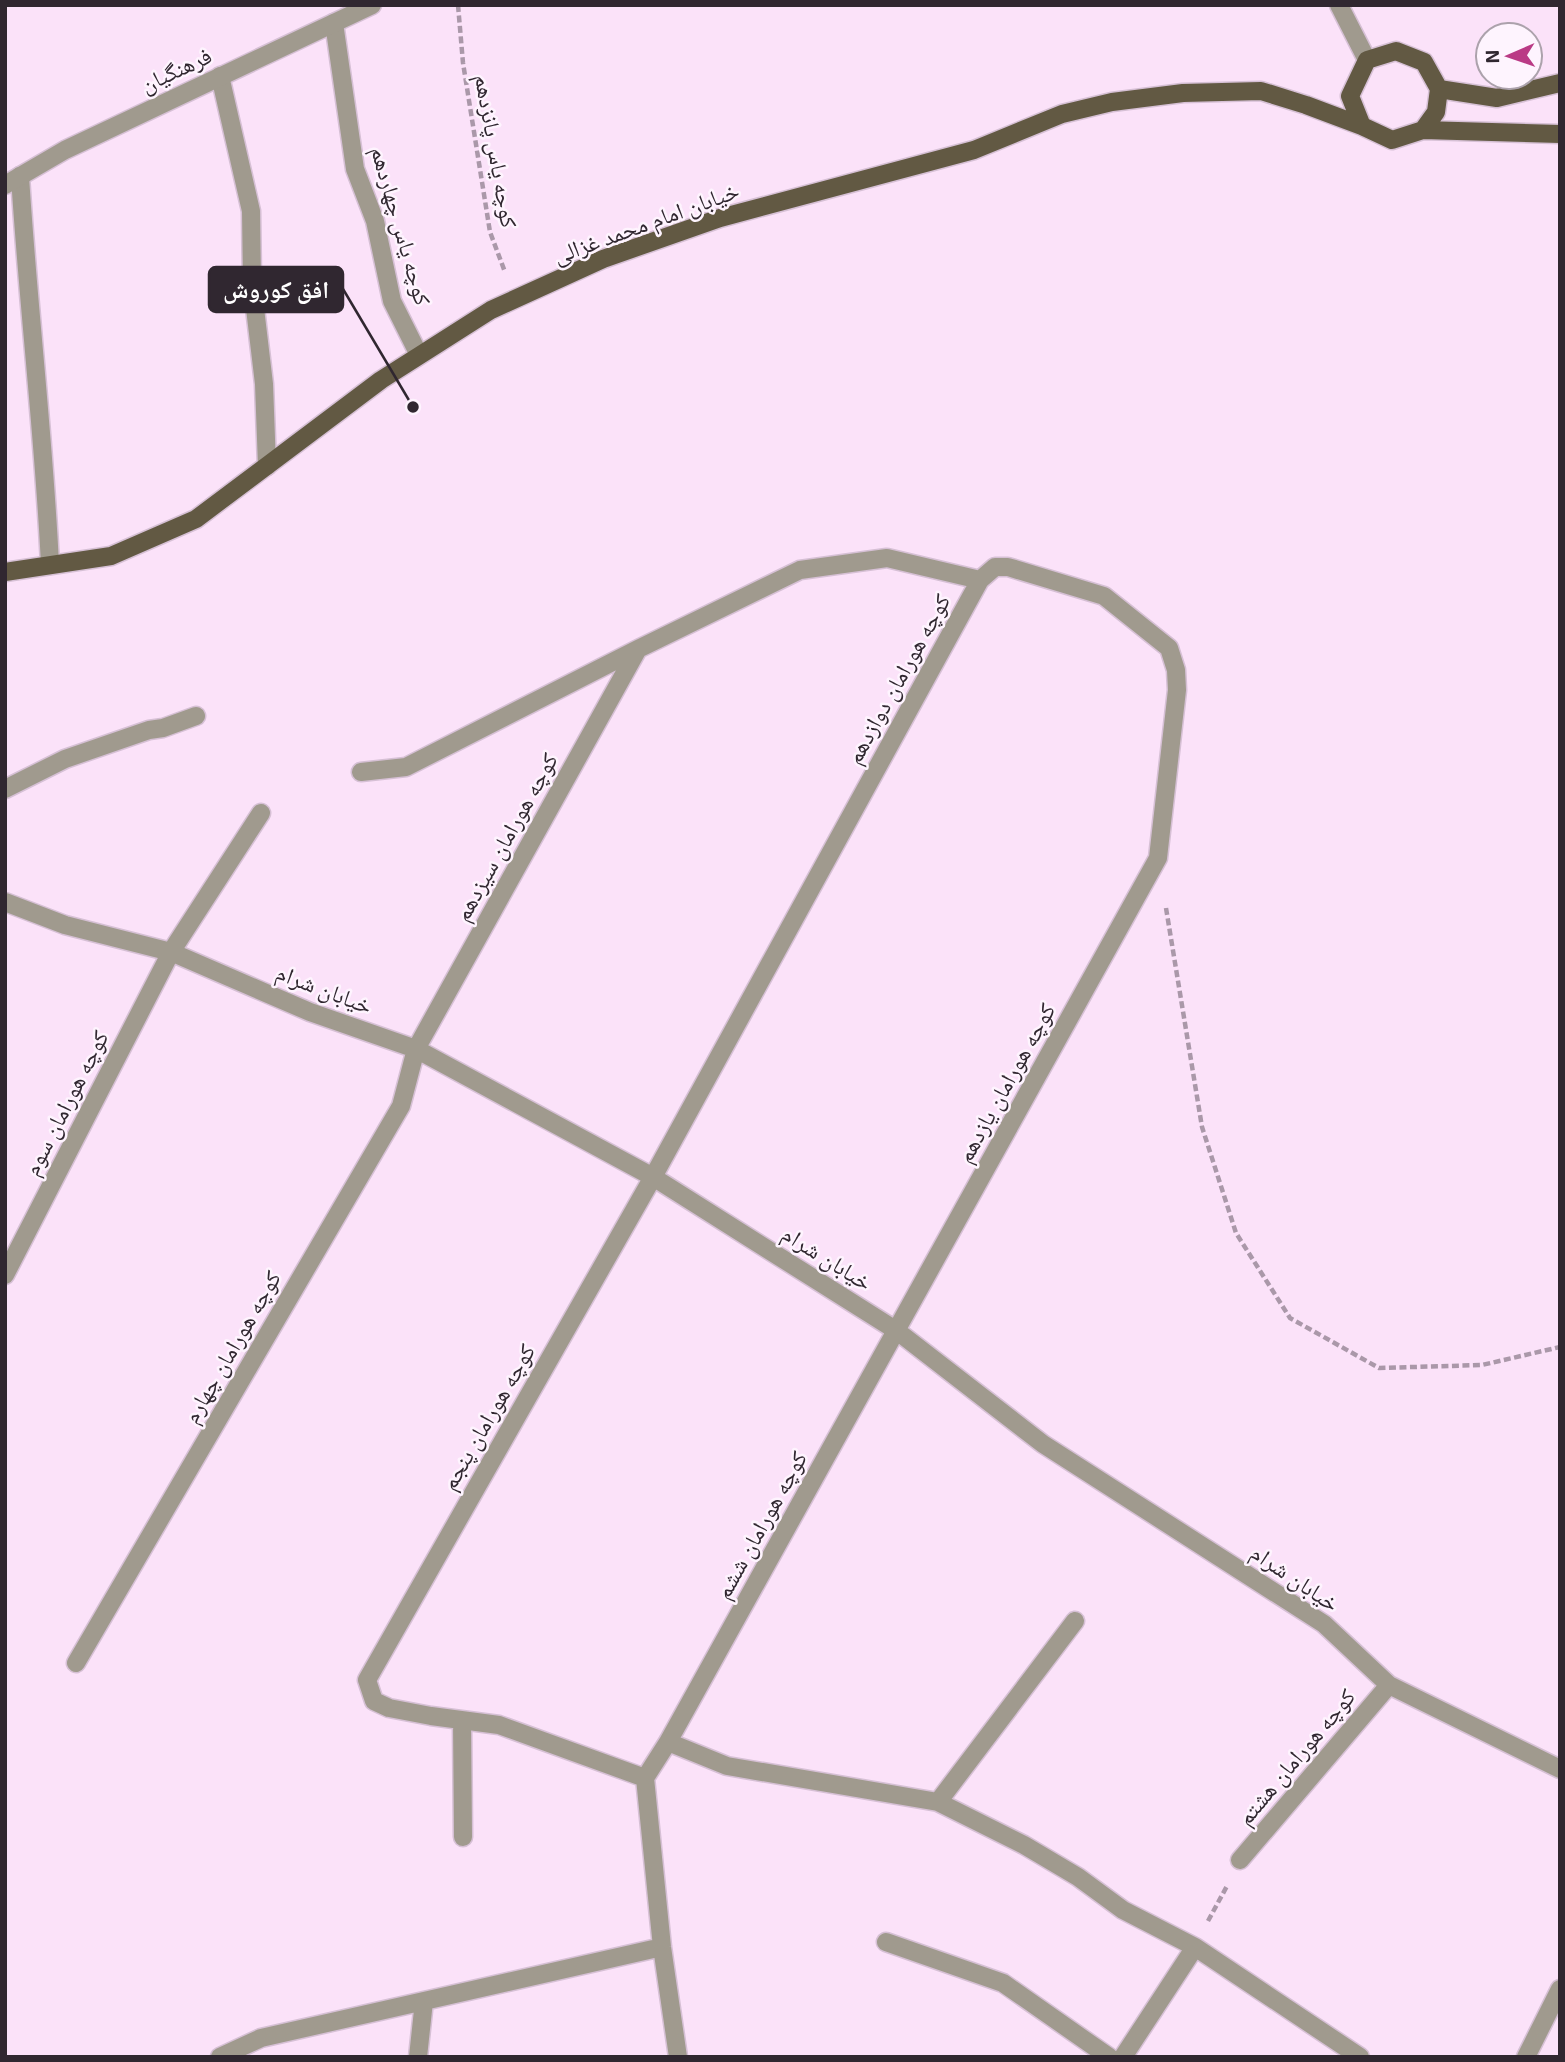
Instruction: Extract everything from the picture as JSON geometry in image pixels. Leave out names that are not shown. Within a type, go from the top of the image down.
[{"type":"main road","points":[[1423,130],[1436,112],[1439,89],[1424,62],[1396,51],[1367,60],[1350,96],[1362,126],[1392,140],[1423,130],[1560,134]]},
{"type":"main road","points":[[1439,89],[1497,98],[1560,83]]},
{"type":"main road","name":"خیابان امام محمد غزالی","points":[[5,572],[111,556],[196,519],[381,380],[491,310],[603,260],[720,218],[974,150],[1062,114],[1112,102],[1183,93],[1261,92],[1306,104],[1362,126]]},
{"type":"street","name":"فرهنگیان","points":[[13,181],[65,149],[372,5]]},
{"type":"street","points":[[1339,5],[1367,60]]},
{"type":"street","name":"کوچه یاس چهاردهم","points":[[334,23],[355,169],[375,221],[392,301],[419,355]]},
{"type":"street","points":[[220,76],[251,211],[252,283],[264,384],[267,466]]},
{"type":"street","points":[[13,181],[46,471],[50,565]]},
{"type":"street","points":[[361,772],[406,767],[800,570],[887,558],[980,580]]},
{"type":"street","name":"کوچه هورامان دوازدهم","points":[[653,1177],[980,580],[995,567],[1008,567],[1104,596],[1169,648],[1176,670],[1177,690],[1158,858]]},
{"type":"street","name":"کوچه هورامان سيزدهم","points":[[416,1049],[638,649]]},
{"type":"street","points":[[5,789],[65,759],[196,716]]},
{"type":"street","name":"کوچه هورامان سوم","points":[[5,1275],[171,952],[261,813]]},
{"type":"street","name":"کوچه هورامان يازدهم","points":[[897,1331],[1158,858]]},
{"type":"street","name":"خیابان شرام","points":[[5,902],[65,925],[171,952],[310,1012],[416,1049],[653,1177],[897,1331],[1043,1444],[1324,1625],[1390,1685],[1560,1769]]},
{"type":"street","name":"کوچه هورامان چهارم","points":[[76,1663],[401,1106],[416,1049]]},
{"type":"street","name":"کوچه هورامان پنجم","points":[[462,1720],[389,1708],[374,1701],[367,1680],[653,1177]]},
{"type":"street","name":"کوچه هورامان ششم","points":[[645,1777],[897,1331]]},
{"type":"street","points":[[938,1802],[1075,1621]]},
{"type":"street","name":"کوچه هورامان هشتم","points":[[1240,1860],[1390,1685]]},
{"type":"street","points":[[463,1837],[462,1720],[499,1725],[645,1777],[662,1947],[678,2057]]},
{"type":"street","points":[[667,1742],[727,1766],[938,1802],[1024,1845],[1078,1877],[1123,1910],[1195,1947],[1360,2057]]},
{"type":"street","points":[[886,1942],[1003,1983],[1109,2057]]},
{"type":"street","points":[[220,2057],[261,2038],[662,1947]]},
{"type":"street","points":[[1123,2057],[1195,1947]]},
{"type":"street","points":[[1527,2057],[1560,1989]]},
{"type":"street","points":[[418,2057],[424,2001]]},
{"type":"path","name":"کوچه یاس پانزدهم","points":[[458,5],[463,63],[490,232],[515,299]]},
{"type":"path","points":[[1158,858],[1202,1127],[1236,1233],[1290,1318],[1379,1368],[1482,1366],[1560,1346]]},
{"type":"path","points":[[1195,1947],[1240,1860]]},
{"type":"place","name":"افق کوروش","points":[[413,407]]}]
